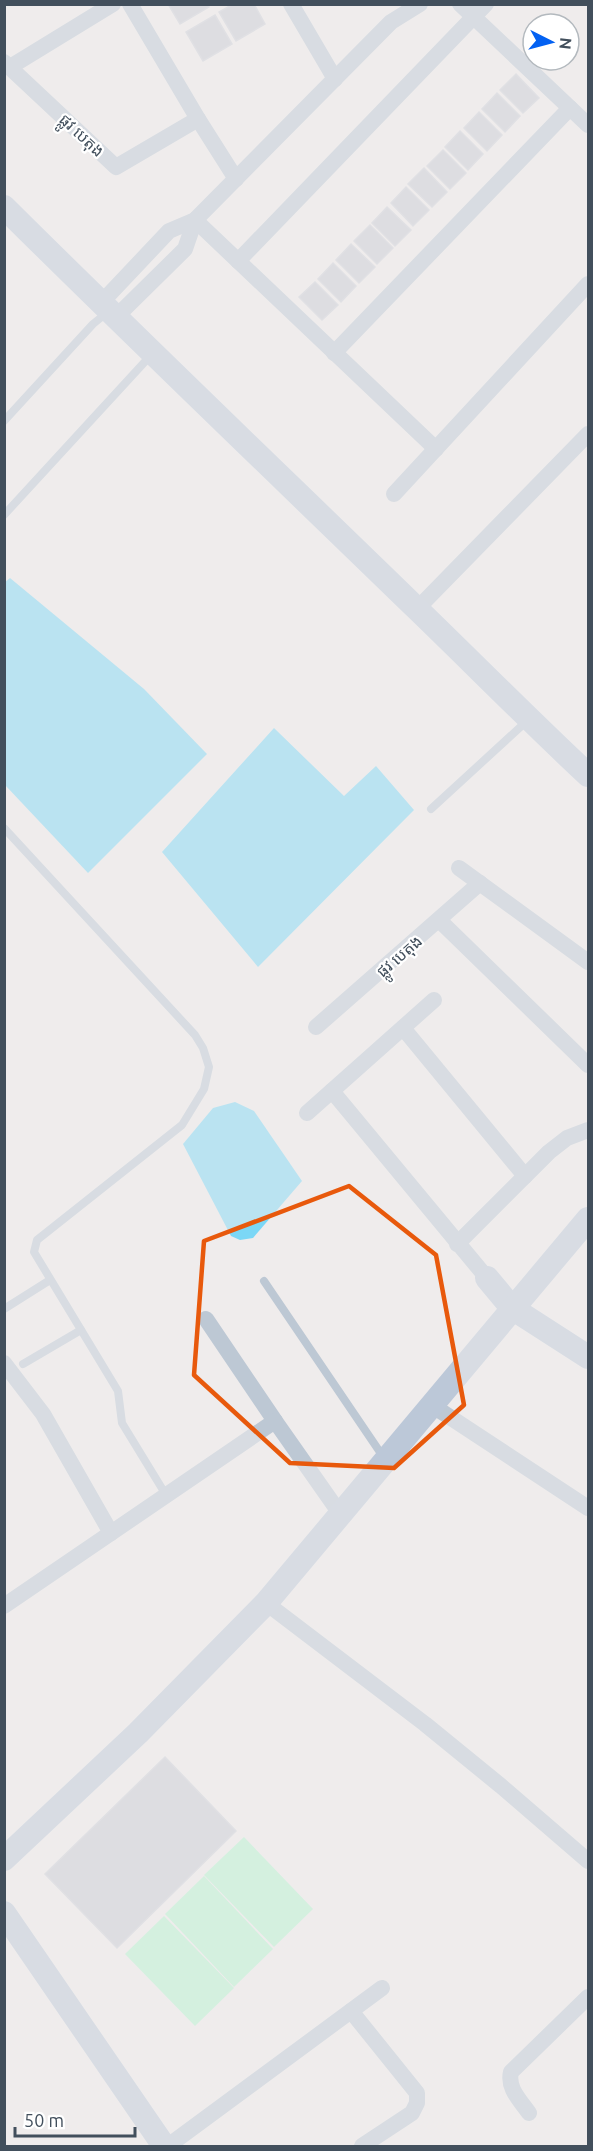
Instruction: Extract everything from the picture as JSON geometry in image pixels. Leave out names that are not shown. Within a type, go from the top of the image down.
[{"type":"street","points":[[7,64],[113,4]]},
{"type":"street","points":[[130,4],[236,179]]},
{"type":"street","points":[[291,4],[335,78]]},
{"type":"street","points":[[109,311],[168,231],[195,220],[392,22],[420,4]]},
{"type":"street","points":[[460,4],[588,125]]},
{"type":"street","points":[[238,261],[486,4]]},
{"type":"street","name":"ផ្លូវ បេតុង","points":[[7,64],[116,167],[198,118]]},
{"type":"street","points":[[334,352],[570,108]]},
{"type":"street","points":[[4,207],[528,720],[588,775]]},
{"type":"street","points":[[195,220],[436,448]]},
{"type":"street","points":[[109,311],[185,249],[195,220]]},
{"type":"street","points":[[394,494],[588,286]]},
{"type":"street","points":[[417,609],[587,438]]},
{"type":"street","points":[[459,868],[588,962]]},
{"type":"street","name":"ផ្លូវ បេតុង","points":[[316,1027],[480,883]]},
{"type":"street","points":[[439,920],[588,1065]]},
{"type":"street","points":[[307,1113],[434,1000]]},
{"type":"street","points":[[403,1028],[525,1176]]},
{"type":"street","points":[[332,1091],[512,1308],[588,1357]]},
{"type":"street","points":[[458,1244],[549,1152],[567,1137],[588,1130]]},
{"type":"street","points":[[4,1859],[138,1733],[267,1603],[588,1219]]},
{"type":"street","points":[[206,1319],[340,1515]]},
{"type":"street","points":[[4,1363],[43,1414],[111,1533]]},
{"type":"street","points":[[433,1406],[588,1509]]},
{"type":"street","points":[[4,1606],[275,1421]]},
{"type":"street","points":[[267,1603],[434,1731],[588,1861]]},
{"type":"street","points":[[4,1913],[166,2146],[382,1988]]},
{"type":"street","points":[[529,2113],[511,2088],[509,2080],[511,2072],[588,1997]]},
{"type":"street","points":[[351,2011],[417,2093],[417,2103],[412,2113],[362,2146]]},
{"type":"lane","points":[[4,422],[93,324],[109,311]]},
{"type":"lane","points":[[4,515],[152,354]]},
{"type":"lane","points":[[431,809],[528,720]]},
{"type":"lane","points":[[4,828],[195,1035],[203,1048],[209,1067],[204,1089],[182,1125],[37,1240],[34,1252],[118,1390],[122,1423],[166,1495]]},
{"type":"lane","points":[[4,1309],[50,1280]]},
{"type":"lane","points":[[264,1281],[386,1461]]},
{"type":"lane","points":[[23,1364],[81,1330]]},
{"type":"highlighted area","points":[[349,1186],[436,1255],[464,1405],[394,1468],[290,1463],[194,1375],[204,1241]]},
{"type":"green space","points":[[244,1837],[313,1909],[274,1947],[204,1875]]},
{"type":"green space","points":[[204,1876],[273,1949],[234,1987],[165,1914]]},
{"type":"green space","points":[[164,1916],[234,1988],[195,2026],[125,1954]]},
{"type":"water","points":[[10,578],[144,689],[207,754],[88,873],[5,785],[4,583]]},
{"type":"water","points":[[274,728],[344,796],[376,766],[414,810],[258,967],[162,852]]},
{"type":"water","points":[[235,1102],[254,1111],[302,1181],[253,1238],[240,1240],[231,1236],[183,1144],[213,1108]]},
{"type":"building","points":[[168,4],[208,4],[209,7],[180,24]]},
{"type":"building","points":[[233,4],[254,4],[265,24],[236,41],[219,12]]},
{"type":"building","points":[[215,15],[232,44],[203,61],[186,32]]},
{"type":"building","points":[[516,74],[539,98],[523,113],[500,90]]},
{"type":"building","points":[[497,93],[520,116],[505,132],[482,109]]},
{"type":"building","points":[[479,112],[502,135],[487,151],[464,128]]},
{"type":"building","points":[[460,131],[483,154],[468,170],[445,147]]},
{"type":"building","points":[[443,150],[466,173],[450,189],[427,166]]},
{"type":"building","points":[[424,168],[447,192],[432,207],[408,184]]},
{"type":"building","points":[[406,187],[429,210],[413,226],[391,203]]},
{"type":"building","points":[[387,207],[411,230],[395,246],[372,223]]},
{"type":"building","points":[[370,225],[393,248],[377,264],[354,241]]},
{"type":"building","points":[[351,244],[375,267],[359,283],[336,260]]},
{"type":"building","points":[[333,263],[356,286],[341,302],[318,279]]},
{"type":"building","points":[[315,282],[338,305],[322,320],[299,297]]},
{"type":"building","points":[[165,1757],[236,1831],[117,1948],[45,1874]]}]
